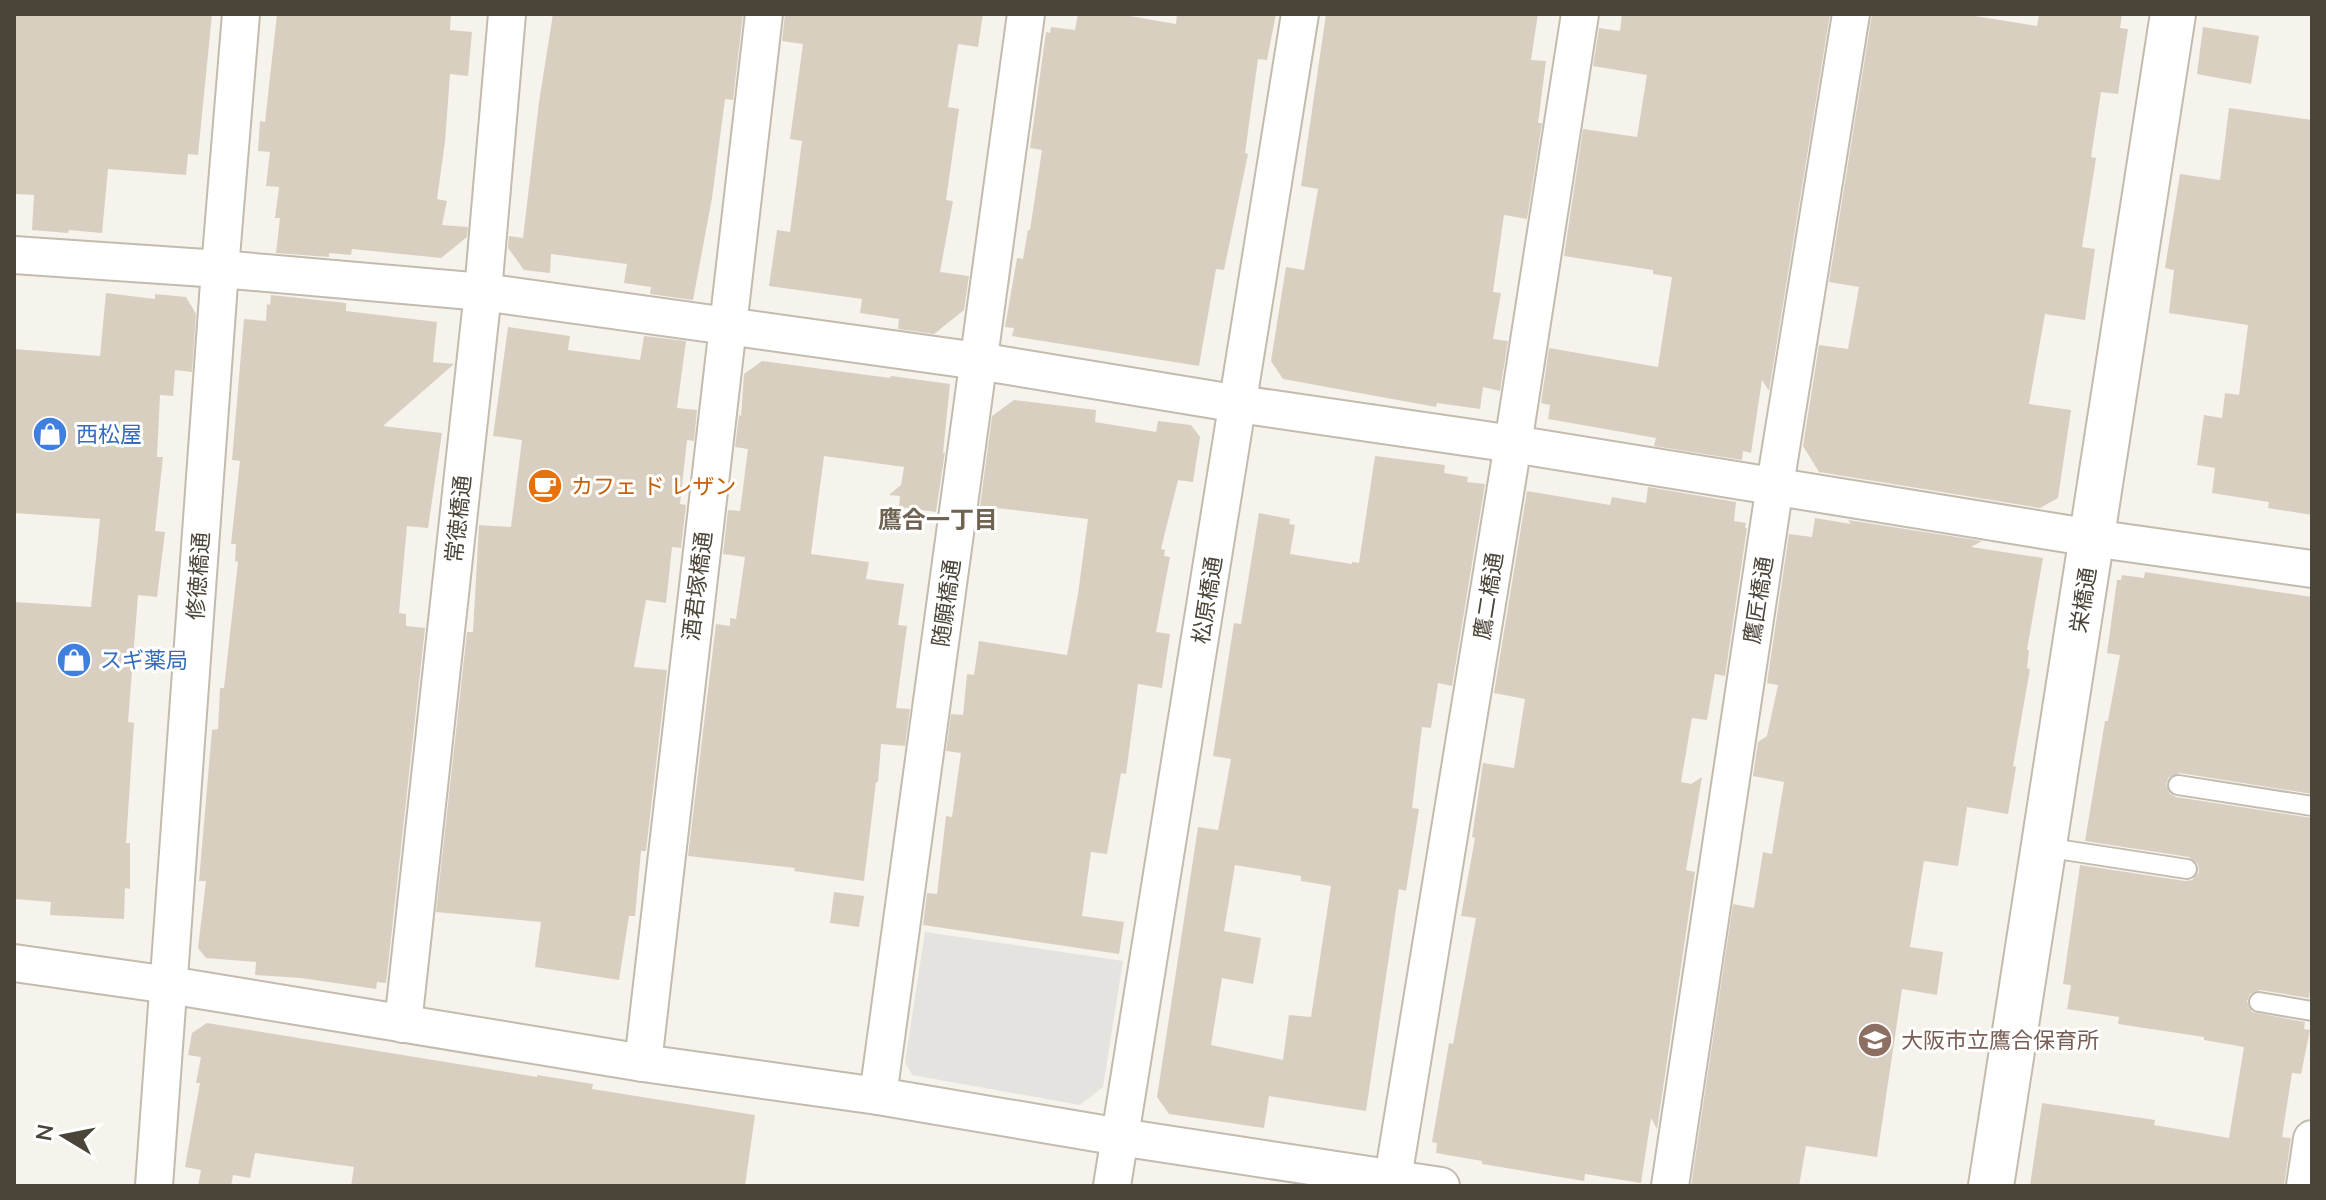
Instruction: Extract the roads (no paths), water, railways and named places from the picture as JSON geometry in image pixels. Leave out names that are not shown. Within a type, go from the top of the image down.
[{"type":"street","name":"修徳橋通","points":[[154,1186],[241,14]]},
{"type":"street","name":"常徳橋通","points":[[403,1024],[483,292],[507,14]]},
{"type":"street","name":"酒君塚橋通","points":[[643,1063],[764,14]]},
{"type":"street","name":"随願橋通","points":[[878,1096],[1026,14]]},
{"type":"street","name":"松原橋通","points":[[1112,1186],[1300,14]]},
{"type":"street","name":"鷹二橋通","points":[[1393,1178],[1580,14]]},
{"type":"street","name":"鷹匠橋通","points":[[1670,1186],[1775,485],[1851,14]]},
{"type":"street","name":"栄橋通","points":[[1991,1186],[2173,14]]},
{"type":"street","points":[[14,255],[483,292],[727,325],[1513,444],[2092,538],[2312,569]]},
{"type":"street","points":[[14,963],[1441,1186]]},
{"type":"street","points":[[2305,1186],[2312,1139]]},
{"type":"lane","points":[[2178,785],[2312,806]]},
{"type":"lane","points":[[2044,847],[2187,869]]},
{"type":"lane","points":[[2259,1002],[2312,1011]]},
{"type":"place","name":"西松屋","points":[[50,434]]},
{"type":"place","name":"カフェ ド レザン","points":[[545,486]]},
{"type":"place","name":"スギ薬局","points":[[74,660]]},
{"type":"place","name":"大阪市立鷹合保育所","points":[[1875,1040]]},
{"type":"district","name":"鷹合一丁目","points":[[938,520]]}]
